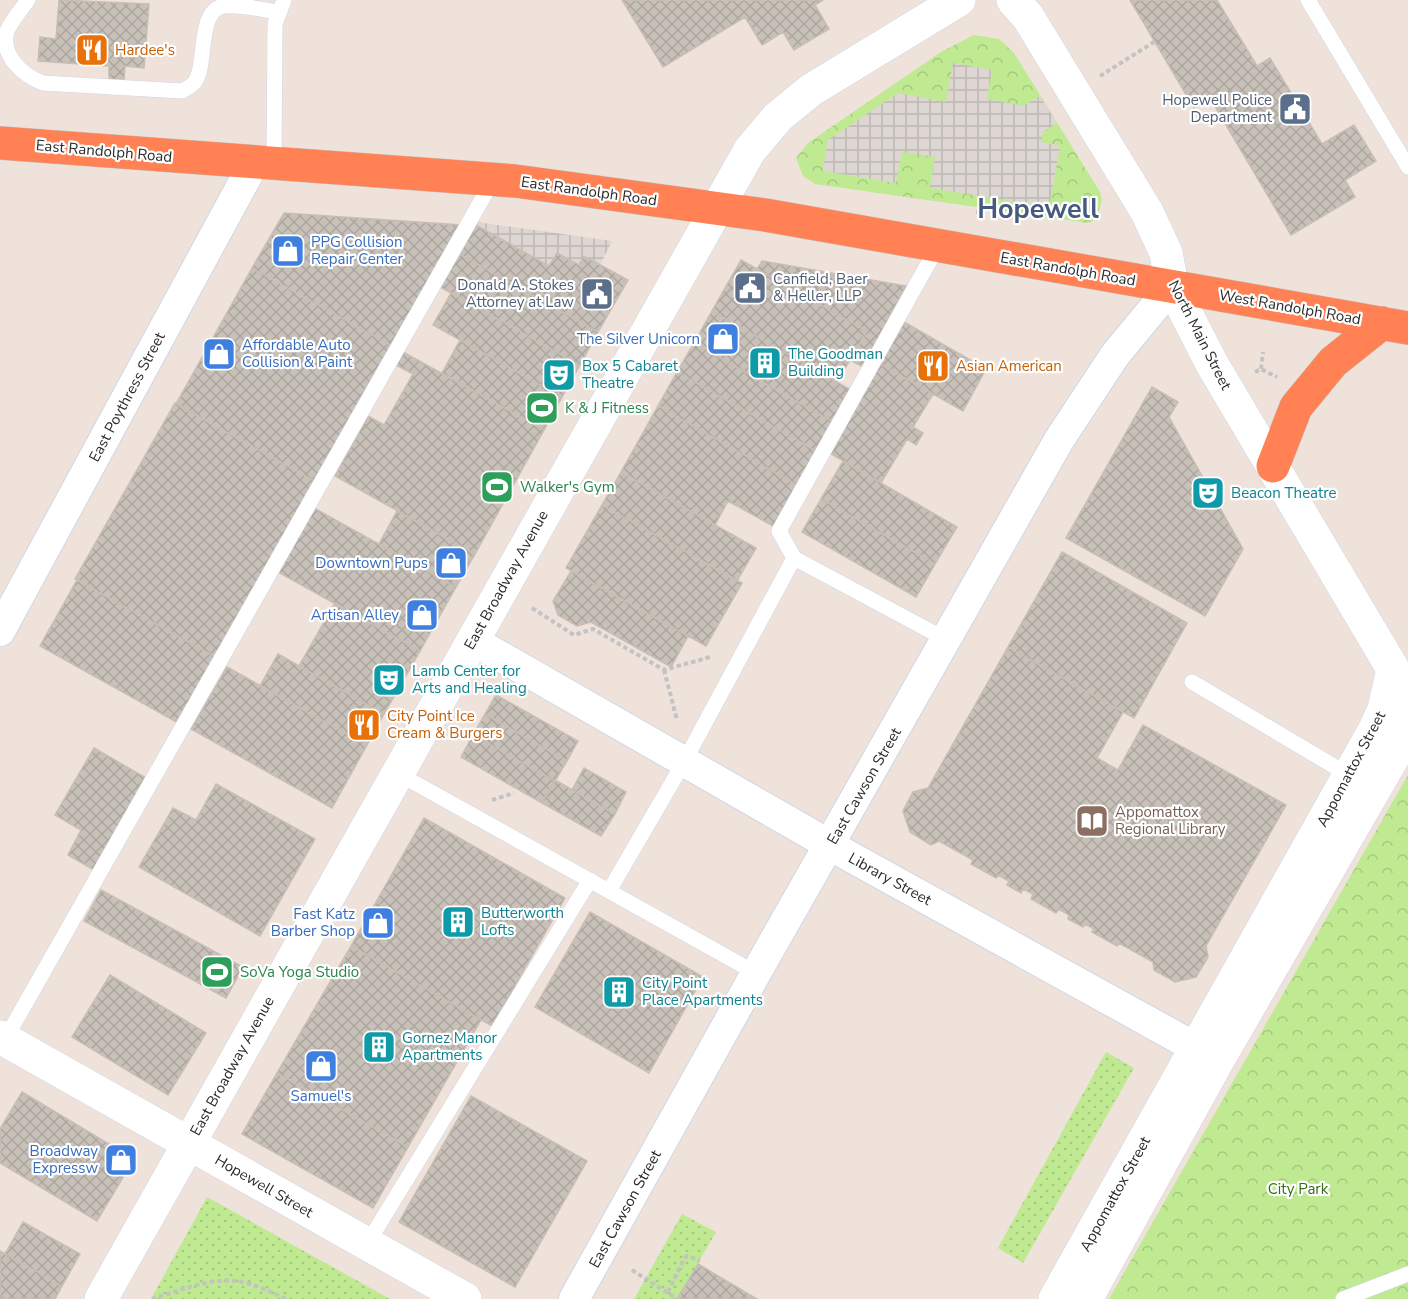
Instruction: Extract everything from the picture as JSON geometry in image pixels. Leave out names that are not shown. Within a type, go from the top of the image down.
[{"type":"highway","name":"East Randolph Road","points":[[0,143],[493,180],[715,209],[1172,286]]},
{"type":"highway","name":"West Randolph Road","points":[[1172,286],[1395,326]]},
{"type":"highway","points":[[1273,466],[1296,407],[1333,362],[1395,326]]},
{"type":"street","name":"East Broadway Avenue","points":[[101,1299],[750,150],[778,117],[811,90],[959,0]]},
{"type":"street","name":"North Main Street","points":[[1013,0],[1028,17],[1147,212],[1166,253],[1172,286],[1212,364],[1393,669]]},
{"type":"street","name":"East Poythress Street","points":[[0,631],[264,163]]},
{"type":"street","name":"East Cawson Street","points":[[574,1299],[1059,440],[1115,355],[1172,286]]},
{"type":"street","name":"Library Street","points":[[472,640],[830,846],[1207,1054]]},
{"type":"street","name":"Appomattox Street","points":[[1086,1299],[1207,1054],[1384,709],[1393,669]]},
{"type":"street","name":"Appomattox Street","points":[[1055,1299],[1395,754],[1404,728],[1403,704],[1393,669]]},
{"type":"street","name":"Hopewell Street","points":[[2,1042],[189,1143],[465,1299]]},
{"type":"lane","points":[[28,0],[5,33],[6,50],[15,66],[28,77],[43,83],[182,91],[196,82],[200,71],[207,20],[213,12],[222,6],[282,6],[275,24],[264,163]]},
{"type":"lane","points":[[1308,0],[1408,167]]},
{"type":"lane","points":[[2,1042],[493,180]]},
{"type":"lane","points":[[938,246],[779,531],[794,558],[947,640]]},
{"type":"lane","points":[[609,891],[684,762],[794,558]]},
{"type":"lane","points":[[1192,682],[1349,775]]},
{"type":"lane","points":[[397,773],[756,973]]},
{"type":"lane","points":[[367,1244],[590,880]]},
{"type":"lane","points":[[1343,1299],[1408,1274]]},
{"type":"path","points":[[1097,78],[1155,42]]},
{"type":"path","points":[[978,214],[981,196]]},
{"type":"path","points":[[1261,369],[1263,352]]},
{"type":"path","points":[[1252,373],[1261,369],[1284,380]]},
{"type":"path","points":[[532,608],[574,635],[593,629],[664,670],[710,657]]},
{"type":"path","points":[[664,670],[676,720]]},
{"type":"path","points":[[668,1292],[687,1256],[700,1261]]},
{"type":"path","points":[[632,1269],[677,1299]]},
{"type":"path","points":[[152,1299],[197,1286],[237,1281],[286,1299]]},
{"type":"green space","points":[[974,35],[999,39],[1014,53],[1100,192],[1102,201],[1095,220],[1087,223],[815,184],[803,176],[796,158],[808,143],[941,52]]},
{"type":"green space","name":"City Park","points":[[1408,775],[1408,1299],[1109,1299]]},
{"type":"green space","points":[[1106,1052],[1134,1068],[1023,1263],[998,1248]]},
{"type":"green space","points":[[207,1197],[390,1299],[151,1299]]},
{"type":"green space","points":[[682,1214],[716,1232],[677,1299],[634,1299]]},
{"type":"shaded area","points":[[953,63],[992,70],[987,99],[1023,106],[1040,96],[1057,123],[1043,132],[1041,142],[1060,146],[1049,207],[930,188],[935,157],[902,152],[896,183],[823,171],[828,140],[898,93],[946,102]]},
{"type":"shaded area","points":[[477,222],[612,241],[600,265],[584,256],[579,265],[557,253],[549,266],[476,225]]},
{"type":"building","name":"Hardee's","points":[[59,0],[149,4],[144,68],[125,66],[124,80],[109,79],[109,66],[38,61],[40,37],[56,39]]},
{"type":"building","points":[[622,0],[823,0],[815,5],[829,29],[794,50],[783,32],[762,45],[745,17],[663,67]]},
{"type":"building","points":[[1130,0],[1217,0],[1257,66],[1270,58],[1322,144],[1354,125],[1376,161],[1345,180],[1355,197],[1291,235],[1210,98],[1194,108]]},
{"type":"building","points":[[284,213],[461,225],[392,346],[252,268]]},
{"type":"building","points":[[476,225],[549,266],[557,253],[579,265],[584,256],[628,280],[598,332],[460,254]]},
{"type":"building","points":[[460,254],[598,332],[580,365],[440,287]]},
{"type":"building","points":[[741,260],[867,331],[837,382],[712,311]]},
{"type":"building","points":[[762,261],[906,286],[863,367],[850,360],[867,331],[757,269]]},
{"type":"building","points":[[252,268],[392,346],[316,482],[176,404]]},
{"type":"building","points":[[451,293],[580,365],[562,397],[433,325]]},
{"type":"building","name":"The Goodman Building","points":[[712,311],[851,390],[833,422],[694,343]]},
{"type":"building","name":"Asian American","points":[[904,322],[986,369],[963,411],[880,364]]},
{"type":"building","points":[[460,340],[562,397],[544,430],[442,373]]},
{"type":"building","points":[[694,343],[833,422],[816,451],[677,372]]},
{"type":"building","points":[[403,352],[544,430],[475,554],[335,476],[368,416],[384,425],[413,374],[396,365]]},
{"type":"building","points":[[880,364],[933,394],[913,427],[923,433],[916,445],[907,439],[881,483],[828,452]]},
{"type":"building","points":[[677,372],[816,451],[797,485],[658,406]]},
{"type":"building","points":[[1152,387],[1178,402],[1169,417],[1243,549],[1205,616],[1066,538]]},
{"type":"building","points":[[175,403],[316,482],[217,658],[75,579]]},
{"type":"building","points":[[658,406],[797,485],[773,526],[728,501],[715,525],[621,472]]},
{"type":"building","points":[[843,461],[957,527],[935,564],[821,499]]},
{"type":"building","points":[[621,472],[756,548],[737,581],[602,505]]},
{"type":"building","points":[[821,499],[935,564],[916,597],[802,532]]},
{"type":"building","points":[[602,505],[742,583],[706,646],[566,568]]},
{"type":"building","points":[[314,508],[456,587],[420,651],[278,572]]},
{"type":"building","points":[[397,511],[475,554],[456,587],[379,544]]},
{"type":"building","points":[[1062,552],[1187,623],[1134,718],[1008,647]]},
{"type":"building","points":[[571,571],[688,636],[671,667],[591,622],[577,626],[558,615],[553,601]]},
{"type":"building","points":[[77,580],[217,658],[180,724],[40,646]]},
{"type":"building","points":[[335,603],[420,651],[384,714],[299,666]]},
{"type":"building","name":"Appomattox Regional Library","points":[[1008,647],[1123,712],[1097,758],[1118,770],[1143,725],[1286,805],[1206,946],[1208,957],[1196,977],[1175,982],[1154,970],[1153,962],[1119,943],[1117,946],[1092,932],[1094,929],[1085,924],[1083,927],[1068,919],[1069,915],[1059,909],[1056,913],[1031,899],[1033,894],[1023,889],[1021,893],[1007,885],[1009,881],[998,875],[996,878],[971,864],[973,860],[939,841],[931,845],[910,832],[903,811],[913,792],[928,788]]},
{"type":"building","points":[[278,654],[384,714],[367,745],[260,686]]},
{"type":"building","points":[[227,667],[367,745],[332,808],[191,729]]},
{"type":"building","points":[[496,695],[578,741],[567,761],[485,714]]},
{"type":"building","points":[[485,714],[567,761],[555,781],[473,735]]},
{"type":"building","points":[[473,735],[555,781],[542,803],[461,757]]},
{"type":"building","points":[[94,748],[146,778],[94,870],[68,855],[81,830],[55,815]]},
{"type":"building","points":[[584,768],[626,792],[615,814],[572,790]]},
{"type":"building","points":[[555,780],[615,814],[601,836],[542,803]]},
{"type":"building","points":[[216,784],[315,839],[260,936],[139,867],[173,808],[196,820]]},
{"type":"building","name":"Butterworth Lofts","points":[[424,818],[565,898],[492,1026],[351,946]]},
{"type":"building","points":[[101,890],[243,967],[226,998],[84,921]]},
{"type":"building","name":"City Point Place Apartments","points":[[590,912],[703,977],[649,1073],[535,1007]]},
{"type":"building","name":"Gornez Manor Apartments","points":[[351,946],[481,1020],[408,1147],[277,1073]]},
{"type":"building","points":[[110,975],[206,1033],[168,1095],[72,1037]]},
{"type":"building","points":[[277,1073],[408,1147],[373,1208],[242,1134]]},
{"type":"building","points":[[22,1092],[134,1159],[97,1221],[0,1163],[0,1129]]},
{"type":"building","points":[[471,1096],[587,1161],[515,1287],[399,1222]]},
{"type":"building","points":[[23,1222],[80,1254],[62,1286],[5,1254]]},
{"type":"building","points":[[0,1251],[62,1286],[55,1299],[0,1299]]},
{"type":"building","points":[[698,1264],[757,1299],[677,1299]]},
{"type":"place","name":"Hardee's","points":[[92,50]]},
{"type":"place","name":"Hopewell Police Department","points":[[1295,109]]},
{"type":"place","name":"PPG Collision Repair Center","points":[[288,251]]},
{"type":"place","name":"Canfield, Baer & Heller, LLP","points":[[750,288]]},
{"type":"place","name":"Donald A. Stokes Attorney at Law","points":[[597,294]]},
{"type":"place","name":"The Silver Unicorn","points":[[723,339]]},
{"type":"place","name":"Affordable Auto Collision & Paint","points":[[219,354]]},
{"type":"place","name":"The Goodman Building","points":[[765,363]]},
{"type":"place","name":"Asian American","points":[[933,366]]},
{"type":"place","name":"Box 5 Cabaret Theatre","points":[[559,375]]},
{"type":"place","name":"K & J Fitness","points":[[542,408]]},
{"type":"place","name":"Walker's Gym","points":[[497,487]]},
{"type":"place","name":"Beacon Theatre","points":[[1208,493]]},
{"type":"place","name":"Downtown Pups","points":[[451,563]]},
{"type":"place","name":"Artisan Alley","points":[[422,615]]},
{"type":"place","name":"Lamb Center for Arts and Healing","points":[[389,680]]},
{"type":"place","name":"City Point Ice Cream & Burgers","points":[[364,725]]},
{"type":"place","name":"Appomattox Regional Library","points":[[1092,821]]},
{"type":"place","name":"Butterworth Lofts","points":[[458,922]]},
{"type":"place","name":"Fast Katz Barber Shop","points":[[378,923]]},
{"type":"place","name":"SoVa Yoga Studio","points":[[217,972]]},
{"type":"place","name":"City Point Place Apartments","points":[[619,992]]},
{"type":"place","name":"Gornez Manor Apartments","points":[[379,1047]]},
{"type":"place","name":"Samuel's","points":[[321,1066]]},
{"type":"place","name":"Broadway Expressw","points":[[121,1160]]},
{"type":"district","name":"Hopewell","points":[[1038,209]]}]
